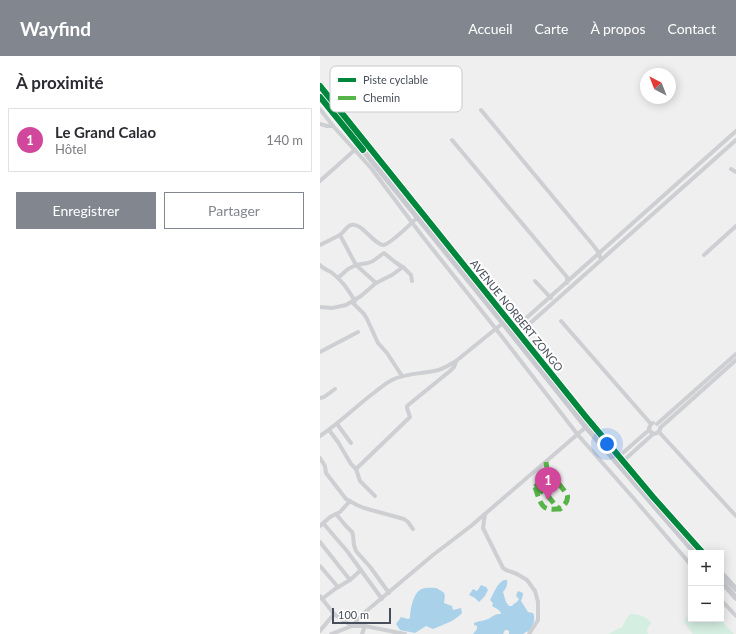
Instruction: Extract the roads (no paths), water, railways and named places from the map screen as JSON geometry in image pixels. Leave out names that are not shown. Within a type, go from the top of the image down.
[{"type":"main road","name":"AVENUE NORBERT ZONGO","points":[[320,86],[330,99]]},
{"type":"main road","name":"AVENUE NORBERT ZONGO","points":[[320,97],[330,109]]},
{"type":"main road","name":"AVENUE NORBERT ZONGO","points":[[332,112],[503,323],[515,333],[586,417],[619,461],[693,550]]},
{"type":"main road","name":"AVENUE NORBERT ZONGO","points":[[341,112],[459,260],[586,427],[653,497],[700,550]]},
{"type":"main road","points":[[724,576],[736,589]]},
{"type":"main road","points":[[724,584],[736,598]]},
{"type":"street","points":[[320,109],[354,151],[371,168],[578,435],[688,562]]},
{"type":"street","points":[[481,110],[593,245],[599,253],[601,260]]},
{"type":"street","points":[[320,124],[333,126]]},
{"type":"street","points":[[515,333],[550,297],[736,131]]},
{"type":"street","points":[[452,140],[567,277],[568,281],[566,291]]},
{"type":"street","points":[[515,333],[554,302],[736,140]]},
{"type":"street","points":[[320,181],[360,146]]},
{"type":"street","points":[[731,169],[736,172]]},
{"type":"street","points":[[320,245],[340,235],[350,225],[356,225],[380,244],[384,244],[392,240],[417,218]]},
{"type":"street","points":[[704,255],[736,226]]},
{"type":"street","points":[[340,235],[356,265],[376,283]]},
{"type":"street","points":[[338,278],[348,269],[356,265],[373,261],[384,253],[403,267],[411,275],[412,281]]},
{"type":"street","points":[[320,265],[338,278],[349,291],[353,302],[367,319],[378,343],[387,353],[402,376]]},
{"type":"street","points":[[320,307],[332,308],[353,302],[376,283],[403,267]]},
{"type":"street","points":[[535,281],[554,302]]},
{"type":"street","points":[[561,321],[651,424],[655,423],[736,516]]},
{"type":"street","points":[[320,436],[337,424],[368,397],[392,380],[402,376],[436,371],[449,366],[503,323]]},
{"type":"street","points":[[320,352],[358,332]]},
{"type":"street","points":[[619,461],[653,434],[736,354]]},
{"type":"street","points":[[659,428],[736,360]]},
{"type":"street","points":[[356,469],[410,417],[407,406],[450,371],[454,367],[456,361]]},
{"type":"street","points":[[320,398],[324,397],[335,389]]},
{"type":"street","points":[[337,424],[351,443]]},
{"type":"street","points":[[619,461],[649,430],[651,424]]},
{"type":"street","points":[[352,626],[364,613],[389,594],[433,555],[471,526],[586,427]]},
{"type":"street","points":[[329,430],[351,464],[356,469],[360,481],[376,496]]},
{"type":"street","points":[[649,430],[653,434]]},
{"type":"street","points":[[320,458],[325,466],[326,473],[343,495],[350,501],[364,508],[404,520],[408,522],[413,529]]},
{"type":"street","points":[[350,501],[342,510],[322,525],[338,540],[382,599]]},
{"type":"street","points":[[336,514],[352,532],[356,551],[371,568],[389,594]]},
{"type":"street","points":[[485,514],[483,528],[503,568],[527,580],[535,591],[538,602],[538,620],[529,634]]},
{"type":"street","points":[[320,542],[350,580]]},
{"type":"street","points":[[320,566],[338,588]]},
{"type":"street","points":[[352,626],[334,614],[321,598],[350,580],[361,570]]},
{"type":"street","points":[[724,603],[736,616]]},
{"type":"street","points":[[320,631],[334,614]]},
{"type":"street","points":[[331,634],[352,626],[365,626],[386,632],[405,634]]},
{"type":"street","points":[[362,634],[365,626]]},
{"type":"water","points":[[504,580],[507,580],[507,583],[503,592],[509,606],[512,606],[519,599],[516,596],[518,591],[523,593],[521,601],[528,612],[533,613],[534,615],[532,627],[529,631],[523,634],[509,634],[509,631],[505,630],[503,634],[473,634],[477,629],[477,626],[474,625],[474,623],[501,614],[499,610],[492,606],[493,603],[490,600],[498,586]]},
{"type":"water","points":[[481,585],[486,587],[488,590],[479,602],[469,595],[473,589],[477,591]]},
{"type":"water","points":[[423,588],[436,588],[444,593],[444,603],[452,606],[453,610],[461,608],[462,613],[452,621],[433,629],[426,626],[415,633],[400,630],[396,624],[401,617],[408,619],[410,618],[412,602],[415,595]]},
{"type":"place","name":"Le Grand Calao","points":[[548,500]]}]
